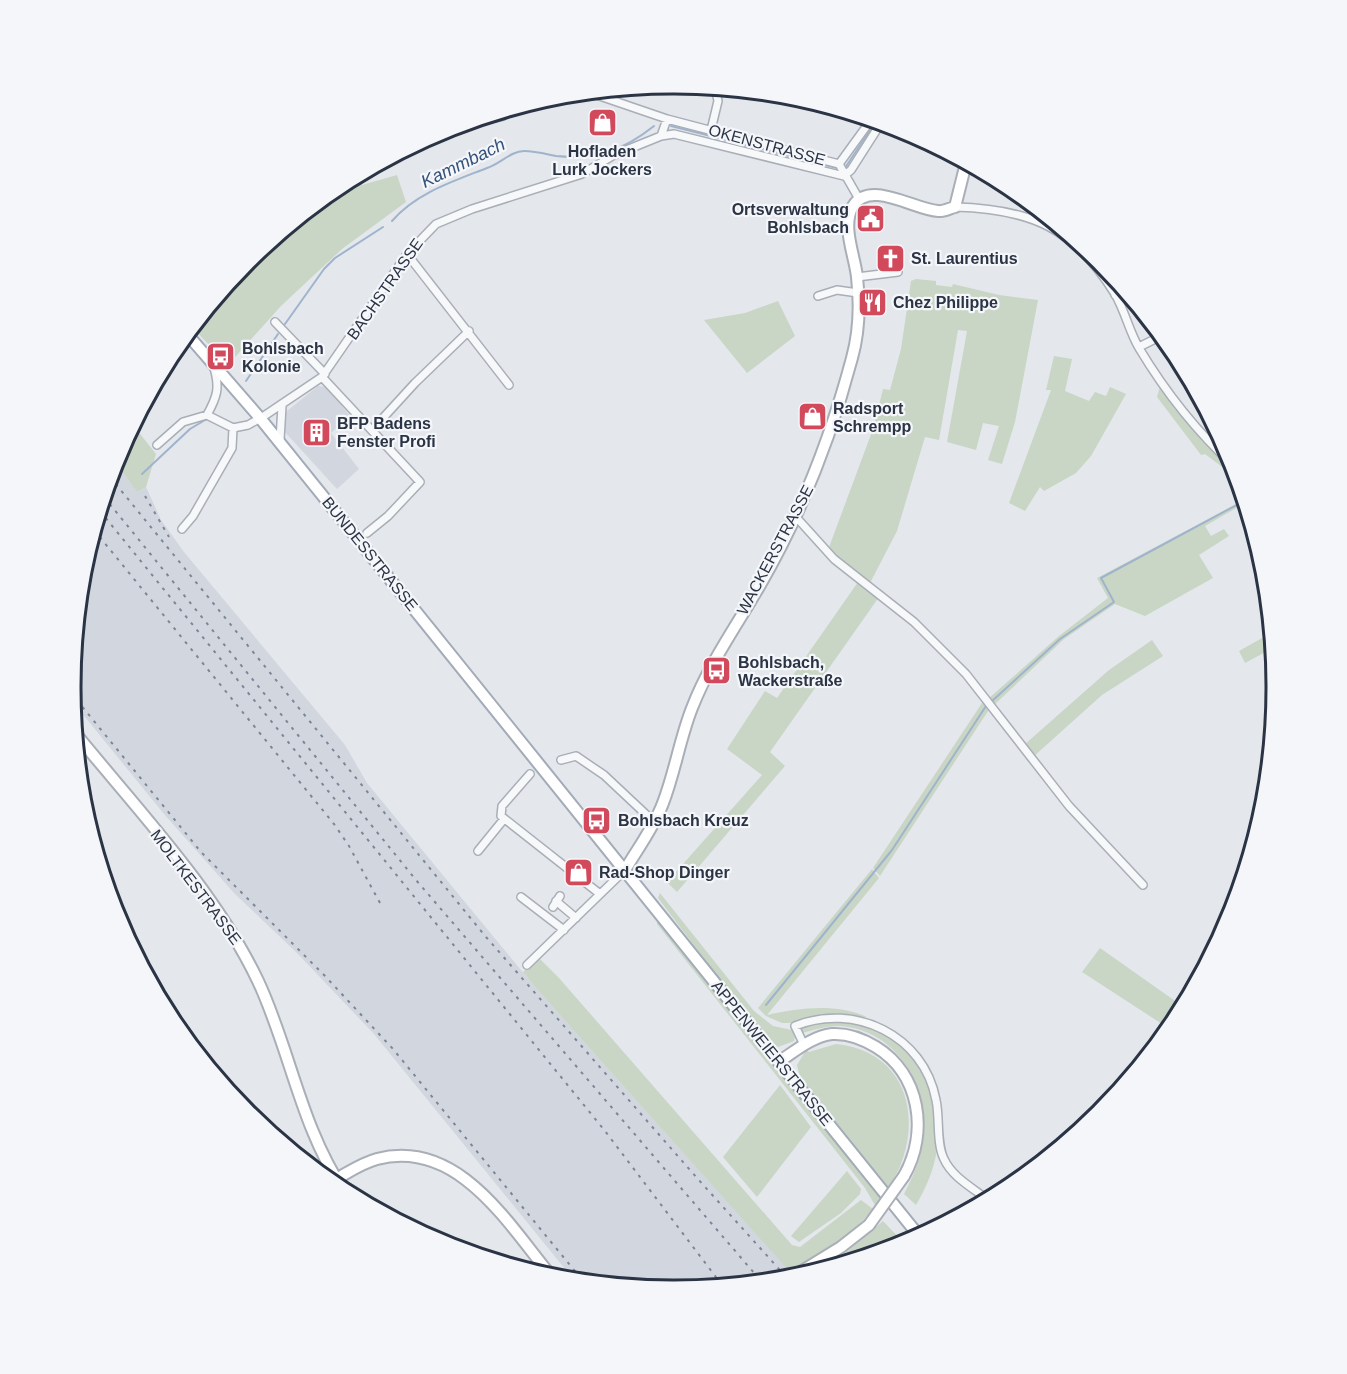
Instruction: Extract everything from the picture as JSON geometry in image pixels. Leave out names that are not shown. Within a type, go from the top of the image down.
[{"type":"street","points":[[711,130],[717,97]]},
{"type":"street","name":"OKENSTRASSE","points":[[607,99],[667,119],[839,164],[859,199]]},
{"type":"street","points":[[661,136],[667,119]]},
{"type":"street","points":[[839,164],[866,127]]},
{"type":"street","points":[[843,174],[852,170],[876,130]]},
{"type":"street","name":"BACHSTRASSE","points":[[233,428],[260,418],[282,406],[324,376],[407,254],[436,224],[472,209],[582,174],[614,155],[661,136],[674,134],[843,174]]},
{"type":"street","points":[[955,207],[964,171]]},
{"type":"street","points":[[859,199],[872,195],[891,198],[938,212],[955,207],[981,207],[1030,216],[1039,221]]},
{"type":"street","name":"WACKERSTRASSE","points":[[527,965],[625,870],[663,804],[692,707],[723,646],[796,517],[831,426],[853,356],[858,326],[858,292],[849,233],[850,214],[859,199]]},
{"type":"street","points":[[407,254],[508,384]]},
{"type":"street","points":[[857,277],[898,272]]},
{"type":"street","points":[[1109,286],[1139,347],[1171,399],[1216,450]]},
{"type":"street","points":[[818,296],[837,290],[858,292]]},
{"type":"street","points":[[275,322],[420,482],[388,516],[367,533]]},
{"type":"street","points":[[372,430],[415,383],[469,331]]},
{"type":"street","points":[[1139,347],[1153,340]]},
{"type":"street","name":"BUNDESSTRASSE","points":[[193,341],[260,418],[625,870]]},
{"type":"street","points":[[207,415],[218,395],[219,385],[213,365]]},
{"type":"street","points":[[280,443],[282,406]]},
{"type":"street","points":[[157,445],[183,422],[207,415],[233,428],[232,448],[193,516],[182,529]]},
{"type":"street","points":[[796,517],[834,559],[914,622],[959,667],[1069,806],[1143,885]]},
{"type":"street","name":"MOLTKESTRASSE","points":[[84,744],[234,934],[259,983],[310,1125],[332,1171]]},
{"type":"street","points":[[561,760],[576,756],[591,765],[653,821]]},
{"type":"street","points":[[530,774],[502,806],[501,816],[600,894]]},
{"type":"street","points":[[478,851],[504,819]]},
{"type":"street","name":"APPENWEIERSTRASSE","points":[[625,870],[913,1228]]},
{"type":"street","points":[[521,897],[564,930]]},
{"type":"street","points":[[556,901],[576,918]]},
{"type":"street","points":[[804,1045],[795,1026],[824,1017],[847,1017],[875,1024],[907,1045],[922,1065],[934,1093],[943,1158],[959,1177],[980,1194]]},
{"type":"street","points":[[780,1062],[804,1045],[832,1034],[849,1035],[879,1049],[904,1073],[916,1106],[918,1130],[915,1150],[904,1176],[869,1225],[819,1261]]},
{"type":"street","points":[[340,1177],[366,1163],[389,1157],[417,1156],[443,1163],[470,1181],[541,1264]]},
{"type":"shaded area","points":[[318,386],[327,387],[350,416],[331,433],[359,469],[337,489],[284,431],[283,420],[287,411]]},
{"type":"shaded area","points":[[122,471],[137,492],[146,487],[161,520],[184,552],[345,745],[367,783],[535,987],[787,1268],[751,1274],[674,1280],[635,1278],[565,1269],[374,1034],[297,953],[234,893],[164,814],[82,713],[82,648],[92,571],[112,497]]},
{"type":"green space","points":[[397,175],[406,202],[342,249],[281,306],[228,365],[198,333],[228,296],[283,242],[344,194],[362,183]]},
{"type":"green space","points":[[916,279],[936,281],[936,285],[952,287],[953,284],[999,295],[1038,300],[1015,422],[1002,464],[988,460],[999,426],[983,423],[976,450],[947,442],[967,331],[958,330],[939,440],[925,437],[897,531],[869,585],[828,550],[873,429],[883,389],[890,390],[901,349],[911,281]]},
{"type":"green space","points":[[778,301],[795,336],[747,373],[704,320],[745,313]]},
{"type":"green space","points":[[1054,356],[1072,359],[1065,391],[1089,401],[1095,392],[1106,396],[1110,387],[1126,394],[1091,456],[1076,473],[1044,491],[1040,487],[1025,511],[1009,503],[1051,390],[1046,390]]},
{"type":"green space","points":[[1160,386],[1203,442],[1220,458],[1224,468],[1205,454],[1201,455],[1157,397]]},
{"type":"green space","points":[[139,432],[156,454],[146,487],[137,492],[122,471]]},
{"type":"green space","points":[[1237,504],[1238,507],[1205,526],[1211,536],[1224,529],[1229,536],[1199,555],[1213,578],[1145,616],[1115,604],[1064,639],[993,706],[988,699],[1059,636],[1108,598],[1097,578]]},
{"type":"green space","points":[[858,582],[879,597],[770,752],[785,766],[677,892],[667,882],[762,775],[727,749],[765,691],[777,698]]},
{"type":"green space","points":[[1264,637],[1265,652],[1245,663],[1239,651]]},
{"type":"green space","points":[[1152,640],[1163,656],[1102,695],[1033,757],[1024,745],[1109,670]]},
{"type":"green space","points":[[984,700],[990,708],[880,876],[873,868]]},
{"type":"green space","points":[[872,869],[879,878],[767,1015],[792,1010],[830,1008],[867,1017],[822,1016],[793,1023],[782,1023],[766,1016],[758,1008]]},
{"type":"green space","points":[[660,893],[754,1011],[773,1026],[792,1030],[795,1036],[794,1041],[778,1047],[762,1035],[658,898]]},
{"type":"green space","points":[[657,918],[882,1200],[876,1207],[865,1188],[657,924]]},
{"type":"green space","points":[[1100,948],[1175,1001],[1161,1023],[1082,972]]},
{"type":"green space","points":[[538,957],[559,978],[792,1245],[800,1247],[861,1200],[873,1209],[845,1237],[798,1266],[787,1268],[523,972]]},
{"type":"green space","points":[[845,1021],[877,1028],[893,1037],[906,1048],[926,1078],[936,1114],[937,1149],[929,1178],[916,1205],[904,1194],[921,1150],[924,1114],[913,1077],[903,1061],[875,1036],[858,1029],[833,1026],[802,1033],[800,1029],[814,1023]]},
{"type":"green space","points":[[836,1044],[862,1050],[883,1062],[897,1079],[906,1099],[909,1121],[907,1145],[899,1168],[887,1190],[875,1171],[800,1077],[797,1065],[806,1050],[809,1052]]},
{"type":"green space","points":[[780,1085],[811,1127],[757,1197],[723,1157]]},
{"type":"green space","points":[[847,1171],[861,1189],[860,1194],[841,1213],[799,1242],[791,1236]]},
{"type":"green space","points":[[883,1221],[897,1235],[864,1248],[844,1254]]},
{"type":"waterway","name":"Kammbach","points":[[392,221],[424,195],[492,166],[515,153],[528,151],[570,157],[597,155],[632,141],[654,126]]},
{"type":"waterway","name":"Kammbach","points":[[671,126],[837,168],[845,168],[871,129]]},
{"type":"waterway","name":"Kammbach","points":[[285,324],[324,269],[335,258],[383,227]]},
{"type":"waterway","name":"Kammbach","points":[[246,381],[278,334]]},
{"type":"waterway","name":"Kammbach","points":[[142,474],[190,429],[205,420]]},
{"type":"waterway","points":[[991,702],[1060,639],[1114,602],[1101,578],[1237,505]]},
{"type":"waterway","points":[[766,1005],[892,850],[986,706]]},
{"type":"railway","points":[[117,485],[486,937],[779,1270]]},
{"type":"railway","points":[[145,496],[169,537]]},
{"type":"railway","points":[[110,504],[416,880],[755,1273]]},
{"type":"railway","points":[[106,518],[605,1131],[716,1278]]},
{"type":"railway","points":[[100,538],[334,824],[349,846],[380,903]]},
{"type":"railway","points":[[81,706],[201,852],[325,976],[393,1049],[574,1271]]},
{"type":"place","name":"Hofladen Lurk Jockers","points":[[602,123]]},
{"type":"place","name":"Ortsverwaltung Bohlsbach","points":[[870,218]]},
{"type":"place","name":"St. Laurentius","points":[[890,258]]},
{"type":"place","name":"Chez Philippe","points":[[872,302]]},
{"type":"place","name":"Bohlsbach Kolonie","points":[[221,357]]},
{"type":"place","name":"Radsport Schrempp","points":[[812,417]]},
{"type":"place","name":"BFP Badens Fenster Profi","points":[[316,432]]},
{"type":"place","name":"Bohlsbach, Wackerstraße","points":[[717,671]]},
{"type":"place","name":"Bohlsbach Kreuz","points":[[597,820]]},
{"type":"place","name":"Rad-Shop Dinger","points":[[578,872]]}]
